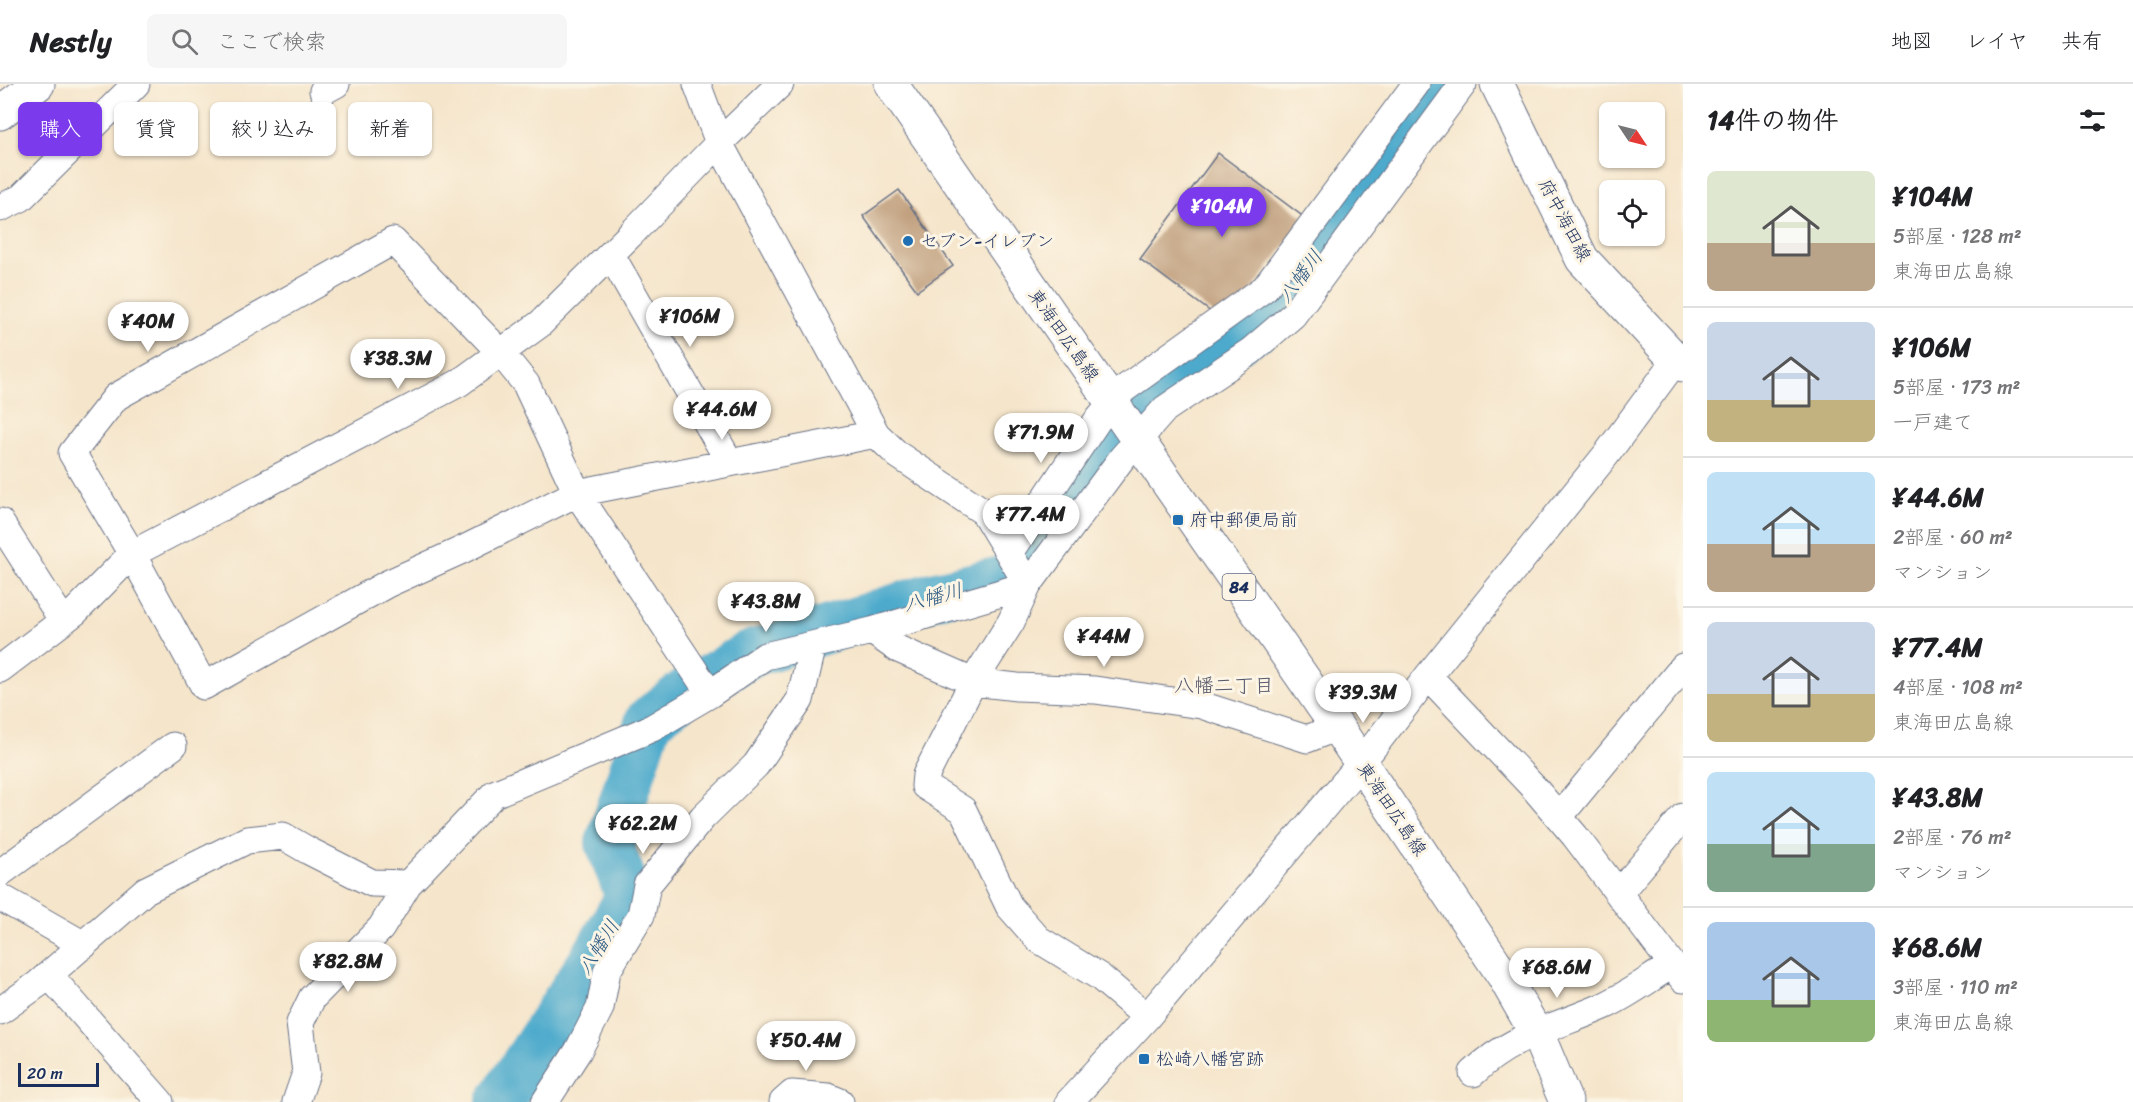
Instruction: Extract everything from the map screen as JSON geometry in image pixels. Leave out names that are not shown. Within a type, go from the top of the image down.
[{"type":"main road","points":[[0,113],[38,84]]},
{"type":"main road","name":"東海田広島線","points":[[891,84],[1337,727],[1503,975],[1535,1032],[1566,1102]]},
{"type":"main road","name":"府中海田線","points":[[1497,84],[1582,259],[1679,363]]},
{"type":"street","points":[[0,208],[21,198],[136,84]]},
{"type":"street","points":[[697,84],[719,143],[876,434],[898,454],[984,512],[1028,585]]},
{"type":"street","points":[[0,669],[75,612],[132,554],[459,383],[540,324],[780,84]]},
{"type":"street","points":[[1009,553],[1099,418],[1124,388],[1265,288],[1416,84]]},
{"type":"street","points":[[1147,1017],[1100,977],[1038,939],[1009,906],[963,810],[925,786],[926,775],[973,682],[1011,622],[1028,585],[1137,440],[1165,409],[1251,351],[1293,315],[1463,84]]},
{"type":"street","points":[[710,694],[577,493],[526,384],[501,353],[393,241],[116,397],[72,453],[132,554],[204,686],[387,584],[577,493],[876,434]]},
{"type":"street","points":[[611,255],[730,463]]},
{"type":"street","points":[[1069,1102],[1147,1017],[1361,763],[1679,363]]},
{"type":"street","points":[[0,522],[63,621]]},
{"type":"street","points":[[296,1102],[306,1073],[300,1023],[312,998],[381,928],[408,884],[494,794],[652,728],[710,694],[765,656],[872,631],[1028,585]]},
{"type":"street","points":[[872,631],[898,649],[973,682],[1017,687],[1095,690],[1201,705],[1307,739],[1337,727]]},
{"type":"street","points":[[545,1102],[578,1051],[600,1008],[607,971],[641,915],[647,885],[703,817],[756,765],[800,700],[813,645]]},
{"type":"street","points":[[1559,817],[1683,667]]},
{"type":"street","points":[[1428,676],[1559,817],[1677,962],[1605,1005],[1535,1032],[1488,1059],[1473,1073]]},
{"type":"street","points":[[0,873],[173,746]]},
{"type":"street","points":[[1619,893],[1683,817]]},
{"type":"street","points":[[0,1011],[49,975],[146,890],[247,840],[283,836],[372,883],[408,884]]},
{"type":"street","points":[[0,897],[84,945]]},
{"type":"street","points":[[49,975],[160,1102]]},
{"type":"street","points":[[783,1102],[792,1094],[828,1097],[840,1102]]},
{"type":"building","points":[[1218,153],[1305,218],[1227,324],[1140,259]]},
{"type":"building","name":"セブン-イレブン","points":[[899,190],[953,266],[917,291],[863,216]]},
{"type":"waterway","name":"八幡川","points":[[500,1102],[595,957],[629,897],[609,843],[649,720],[683,694],[750,654],[932,596],[1009,578],[1072,489],[1133,411],[1153,394],[1257,327],[1282,301],[1439,84]]},
{"type":"place","name":"セブン-イレブン","points":[[908,241]]},
{"type":"place","name":"府中郵便局前","points":[[1178,520]]},
{"type":"place","name":"松崎八幡宮跡","points":[[1144,1059]]},
{"type":"district","name":"八幡二丁目","points":[[1224,685]]}]
